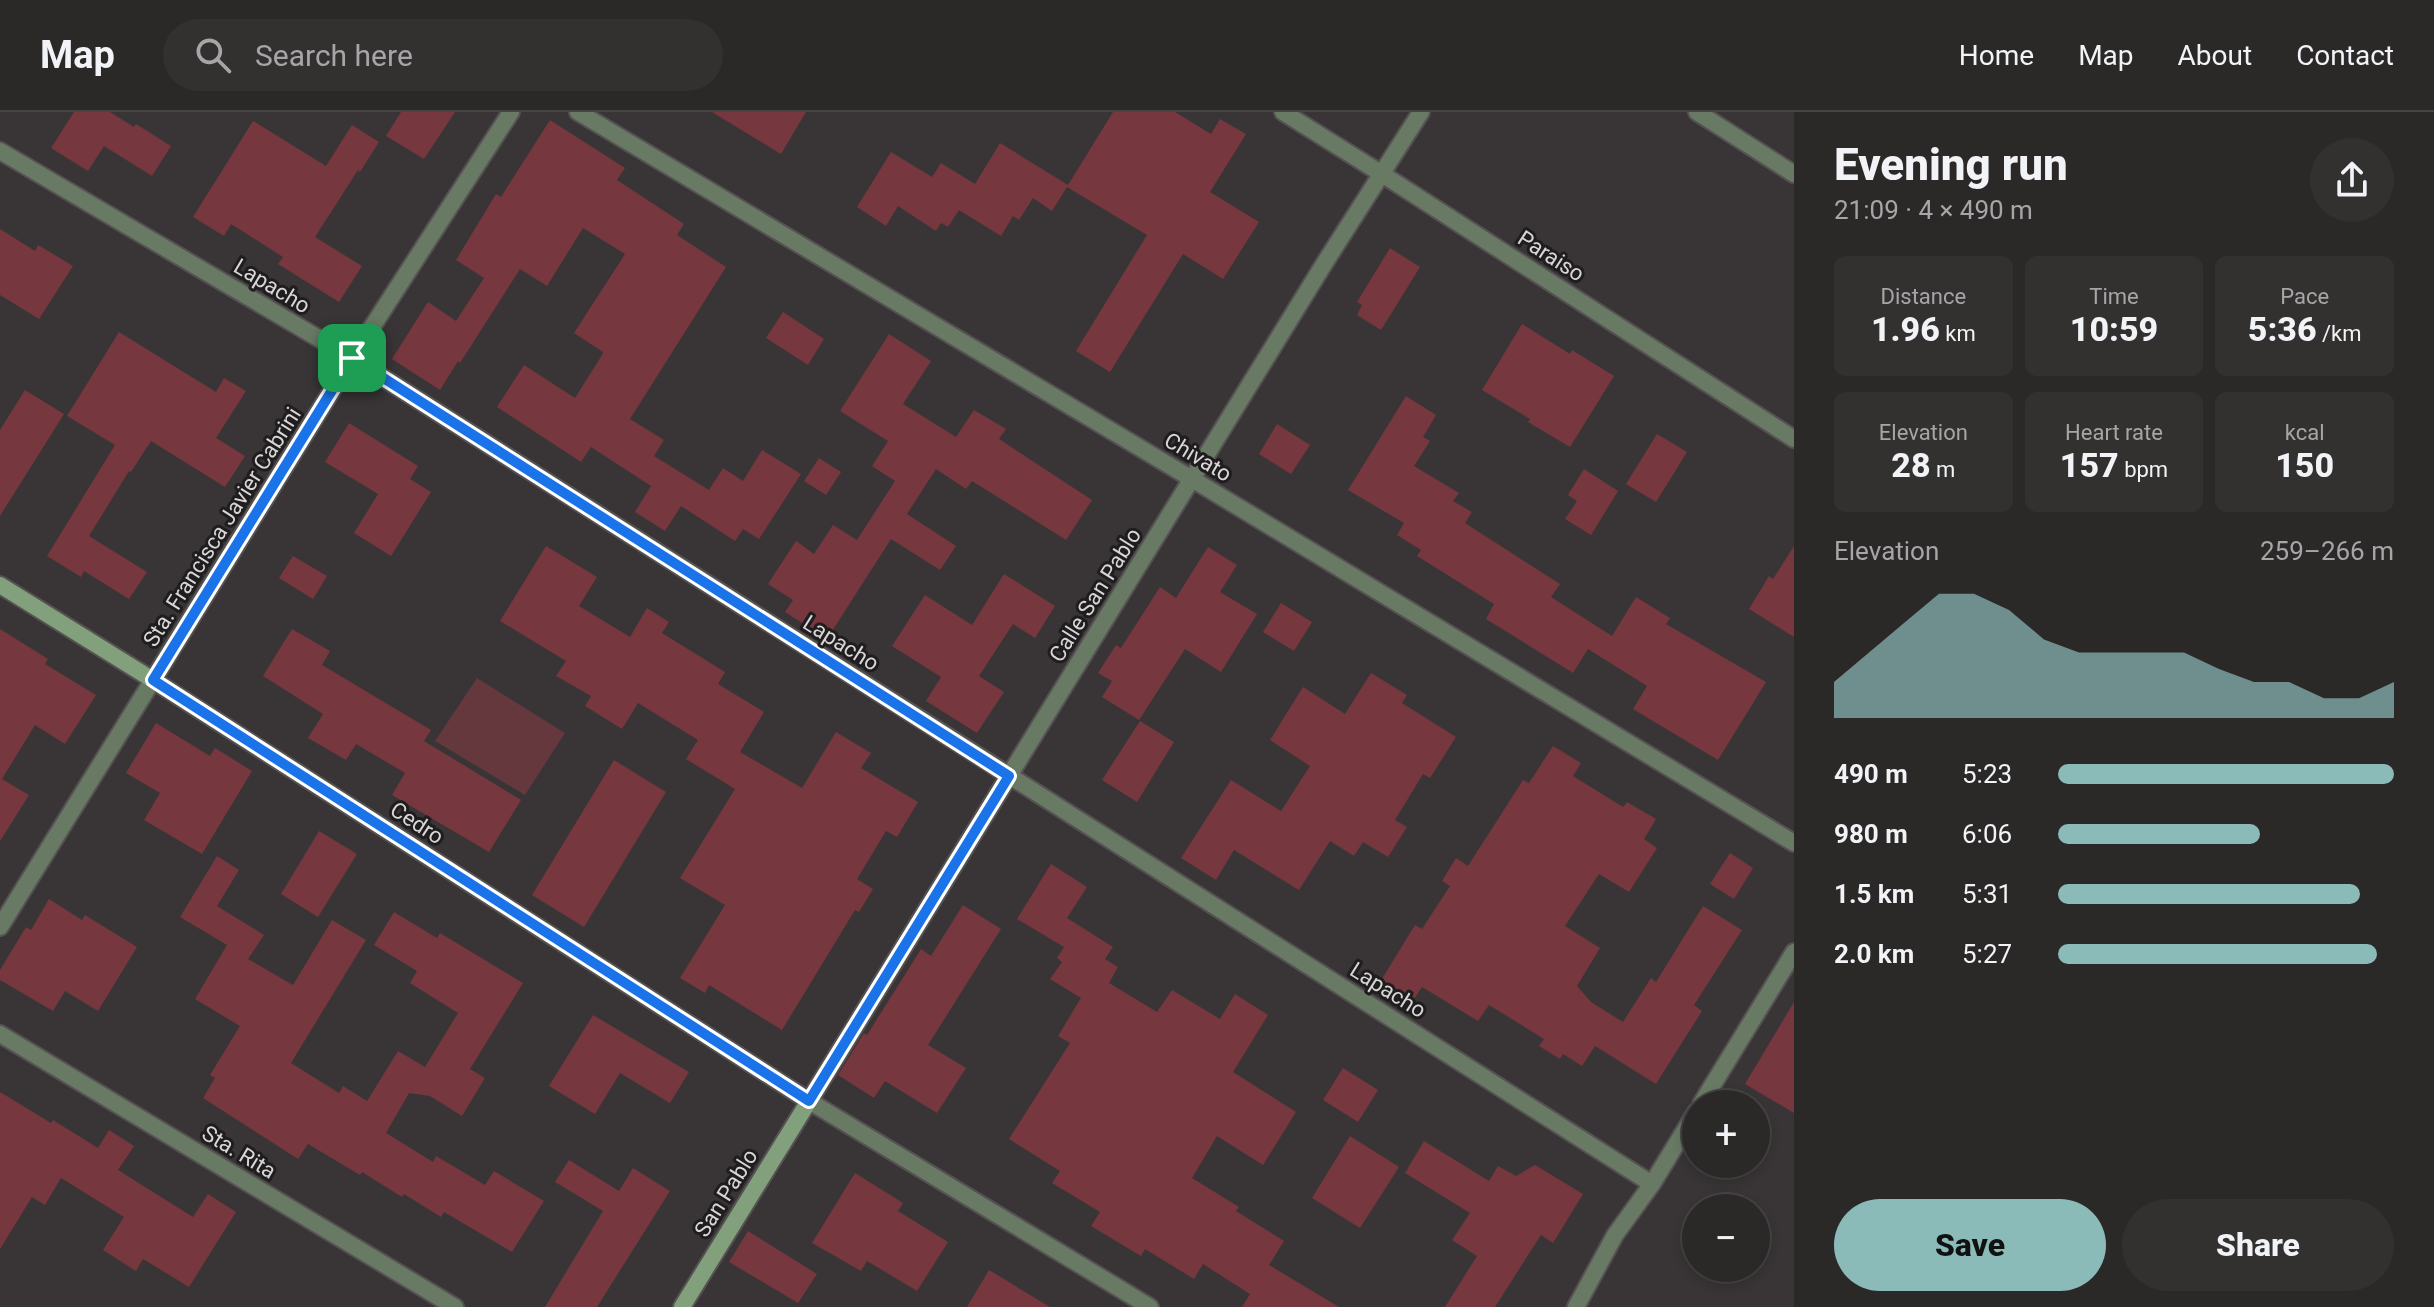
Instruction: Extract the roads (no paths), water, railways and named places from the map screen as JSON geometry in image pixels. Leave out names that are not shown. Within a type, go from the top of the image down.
[{"type":"street","name":"Sta. Francisca Javier Cabrini","points":[[0,927],[352,358],[511,112]]},
{"type":"street","name":"Chivato","points":[[578,112],[1794,843]]},
{"type":"street","name":"Paraiso","points":[[1283,112],[1794,439]]},
{"type":"street","name":"Calle San Pablo","points":[[809,1101],[1421,112]]},
{"type":"street","points":[[1697,112],[1794,174]]},
{"type":"street","name":"Lapacho","points":[[0,151],[352,358],[1652,1184]]},
{"type":"street","name":"Cedro","points":[[0,585],[809,1101]]},
{"type":"street","points":[[1710,1090],[1794,952]]},
{"type":"street","name":"Sta. Rita","points":[[0,1034],[455,1307]]},
{"type":"street","points":[[809,1101],[1150,1307]]},
{"type":"street","name":"San Pablo","points":[[682,1307],[809,1101]]},
{"type":"street","points":[[1576,1307],[1615,1235],[1682,1135]]}]
